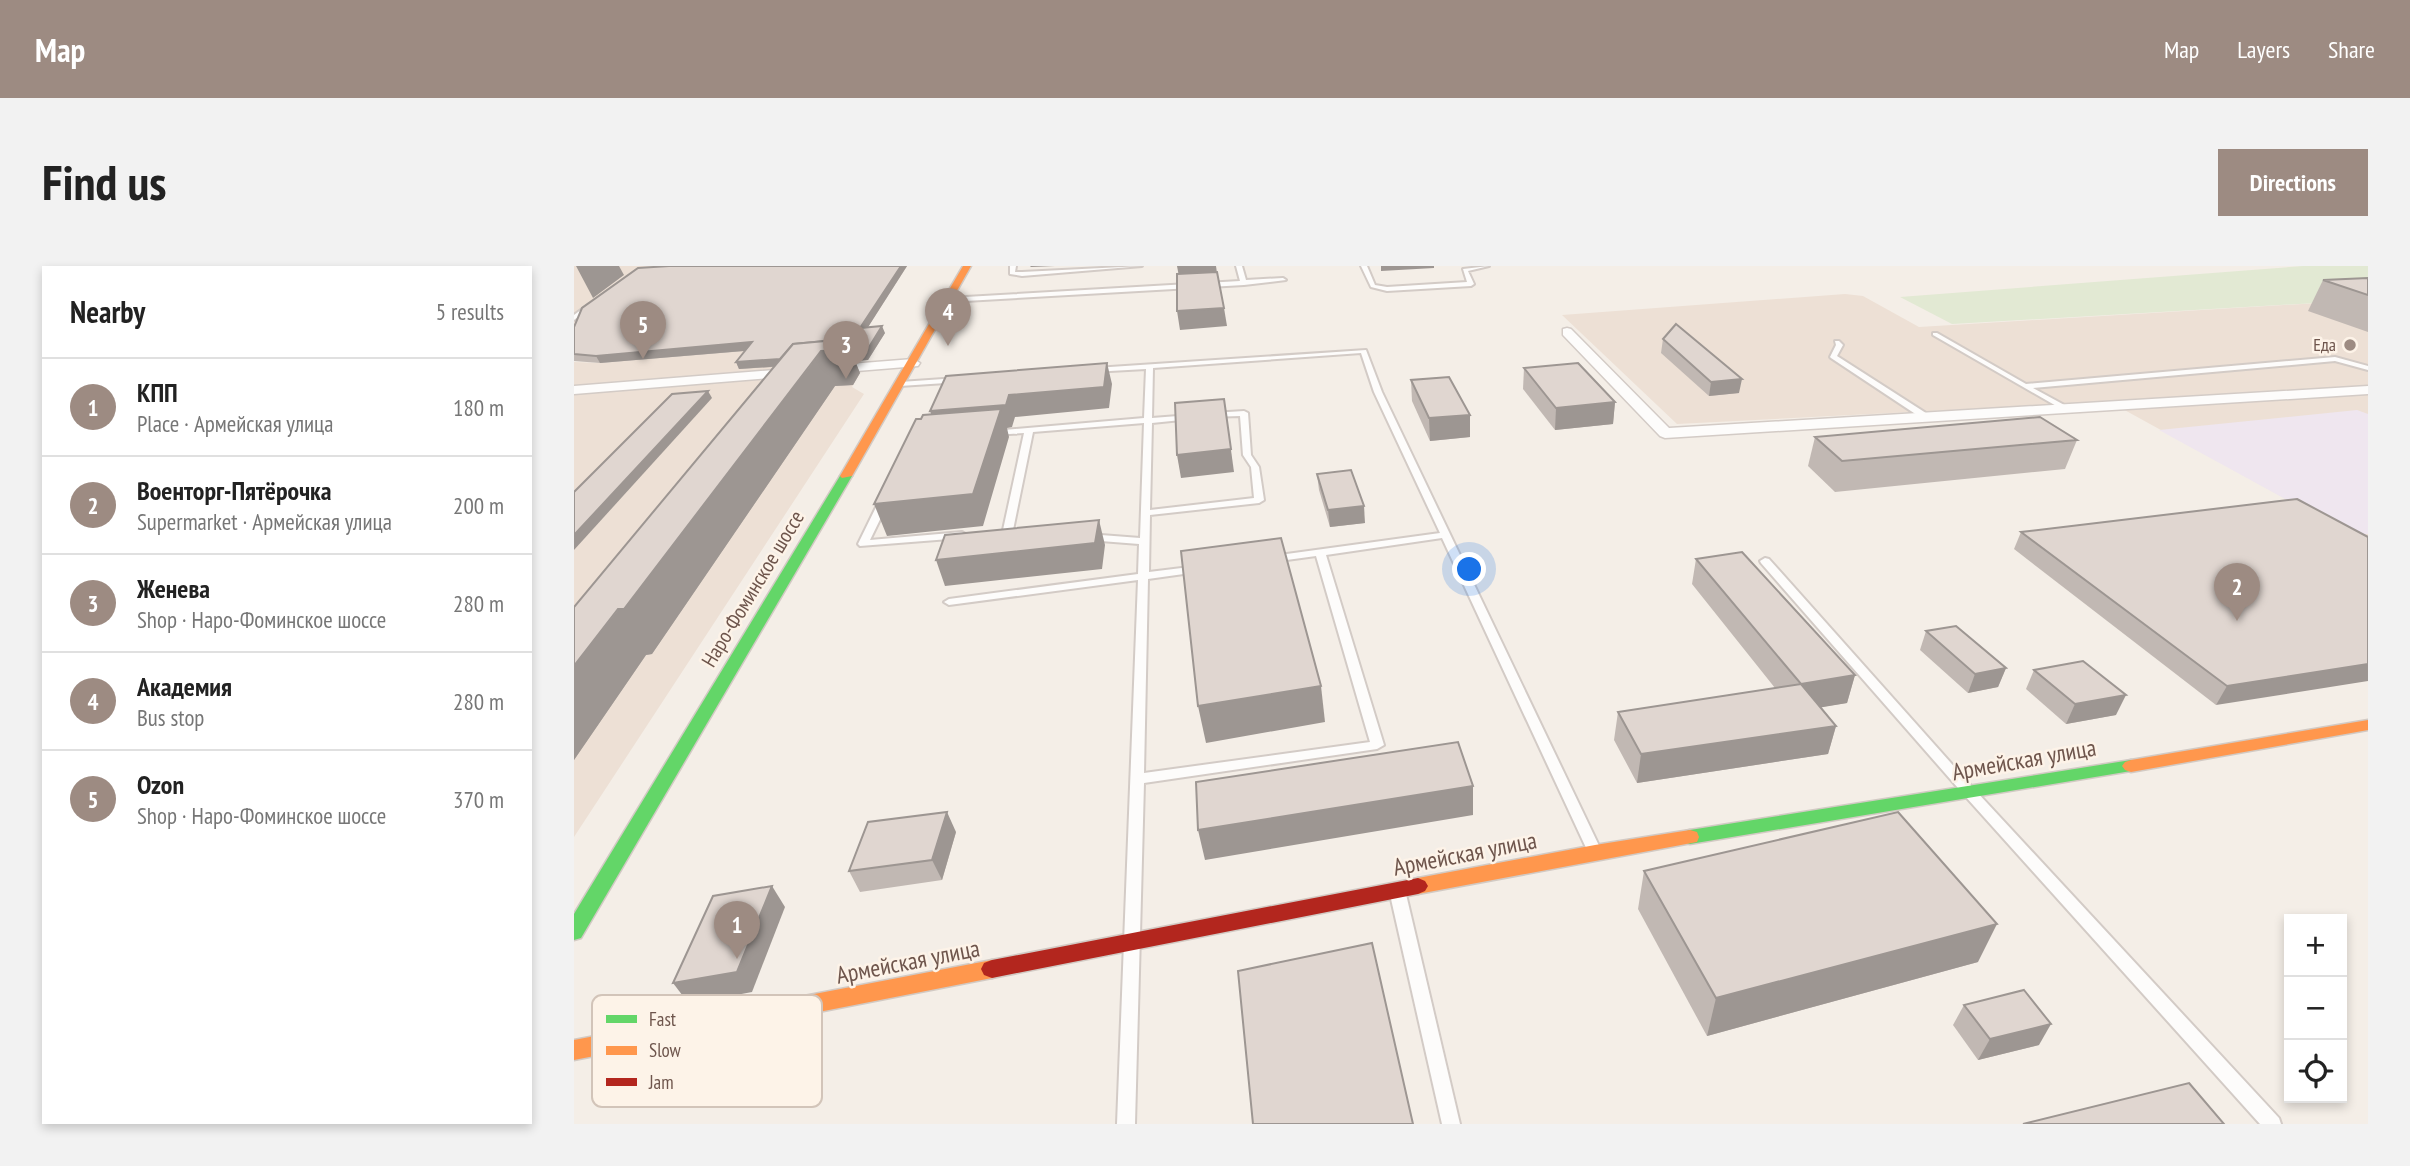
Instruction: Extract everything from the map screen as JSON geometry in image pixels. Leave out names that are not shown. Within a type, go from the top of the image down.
[{"type":"main road","name":"Наро-Фоминское шоссе","points":[[574,932],[913,363],[967,266]]},
{"type":"main road","name":"Армейская улица","points":[[822,1002],[1595,852],[1970,793],[2368,725]]},
{"type":"main road","name":"Армейская улица","points":[[574,1050],[592,1047]]},
{"type":"street","points":[[1567,332],[1665,433],[2368,390]]},
{"type":"street","points":[[574,390],[790,378],[913,363]]},
{"type":"lane","points":[[1013,266],[1012,273],[1022,274],[1093,267],[1139,266]]},
{"type":"lane","points":[[1240,266],[1244,283]]},
{"type":"lane","points":[[1364,266],[1373,286],[1387,289],[1471,284],[1465,270],[1486,266]]},
{"type":"lane","points":[[1089,294],[1093,267]]},
{"type":"lane","points":[[948,300],[1089,294],[1283,280]]},
{"type":"lane","points":[[574,318],[594,303]]},
{"type":"lane","points":[[1935,334],[2064,409]]},
{"type":"lane","points":[[1837,342],[1840,345],[1833,357],[1926,417]]},
{"type":"lane","points":[[1083,370],[1364,351],[1378,393],[1595,852]]},
{"type":"lane","points":[[2025,386],[2335,359],[2368,368]]},
{"type":"lane","points":[[1125,1124],[1150,365]]},
{"type":"lane","points":[[900,384],[963,380]]},
{"type":"lane","points":[[974,435],[1244,413],[1247,454],[1255,467],[1259,500],[1144,513]]},
{"type":"lane","points":[[1008,530],[1030,430]]},
{"type":"lane","points":[[892,486],[863,544],[968,534]]},
{"type":"lane","points":[[995,531],[1021,531]]},
{"type":"lane","points":[[1266,560],[1446,535]]},
{"type":"lane","points":[[1076,536],[1144,541]]},
{"type":"lane","points":[[1136,779],[1377,745],[1321,552]]},
{"type":"lane","points":[[1765,561],[1970,793],[2272,1124]]},
{"type":"lane","points":[[948,602],[1211,567]]},
{"type":"lane","points":[[1397,890],[1451,1124]]},
{"type":"shaded area","points":[[574,266],[688,266],[574,351]]},
{"type":"shaded area","points":[[1845,294],[1863,296],[1919,327],[2368,300],[2368,544],[2110,402],[1677,424],[1562,315]]},
{"type":"shaded area","points":[[852,341],[838,373],[861,371],[852,387],[864,394],[574,837],[574,362],[600,363]]},
{"type":"shaded area","points":[[2357,410],[2368,414],[2368,534],[2353,536],[2159,430]]},
{"type":"green space","points":[[2303,266],[2368,266],[2368,300],[1952,324],[1900,297]]},
{"type":"building","points":[[901,266],[860,328],[882,326],[866,352],[852,353],[847,339],[793,344],[780,359],[736,362],[752,342],[596,356],[574,354],[574,327],[582,308],[638,268]]},
{"type":"building","points":[[1217,272],[1224,308],[1177,311],[1177,274]]},
{"type":"building","points":[[2368,278],[2368,295],[2323,280]]},
{"type":"building","points":[[1676,324],[1742,379],[1711,382],[1663,339]]},
{"type":"building","points":[[847,339],[840,350],[821,351],[624,609],[618,609],[574,666],[574,607],[793,344]]},
{"type":"building","points":[[1107,363],[1104,387],[1009,395],[1006,405],[930,411],[946,376]]},
{"type":"building","points":[[1578,363],[1615,402],[1556,408],[1524,368]]},
{"type":"building","points":[[1449,377],[1470,415],[1429,418],[1411,380]]},
{"type":"building","points":[[708,391],[574,535],[574,492],[672,394]]},
{"type":"building","points":[[1224,399],[1231,449],[1177,455],[1175,403]]},
{"type":"building","points":[[1001,409],[973,494],[874,504],[916,419],[921,419],[923,415]]},
{"type":"building","points":[[2040,417],[2077,440],[1842,461],[1815,437]]},
{"type":"building","points":[[1351,470],[1364,506],[1328,510],[1317,474]]},
{"type":"building","points":[[2297,499],[2368,537],[2368,664],[2227,686],[2021,532]]},
{"type":"building","points":[[1099,520],[1095,543],[936,560],[945,535]]},
{"type":"building","points":[[1281,538],[1321,686],[1198,706],[1181,551]]},
{"type":"building","points":[[1742,552],[1855,675],[1801,684],[1696,559]]},
{"type":"building","points":[[1956,626],[2006,668],[1975,674],[1926,631]]},
{"type":"building","points":[[2083,661],[2126,695],[2075,704],[2034,670]]},
{"type":"building","points":[[1801,684],[1836,726],[1641,754],[1618,712]]},
{"type":"building","points":[[1458,742],[1473,786],[1198,830],[1196,782]]},
{"type":"building","points":[[947,812],[932,860],[849,871],[868,822]]},
{"type":"building","points":[[1898,812],[1997,924],[1716,998],[1644,871]]},
{"type":"building","points":[[772,886],[737,972],[673,983],[713,896]]},
{"type":"building","points":[[1372,943],[1413,1124],[1253,1124],[1238,971]]},
{"type":"building","points":[[2024,990],[2051,1024],[1990,1039],[1964,1005]]},
{"type":"building","points":[[2189,1083],[2224,1124],[2023,1124]]},
{"type":"traffic: fast","points":[[574,932],[846,476]]},
{"type":"traffic: fast","points":[[1690,837],[2131,766]]},
{"type":"traffic: slow","points":[[846,476],[967,266]]},
{"type":"traffic: slow","points":[[2131,766],[2368,725]]},
{"type":"traffic: slow","points":[[1418,886],[1690,837]]},
{"type":"traffic: slow","points":[[822,1002],[992,969]]},
{"type":"traffic: slow","points":[[574,1050],[592,1047]]},
{"type":"traffic: jam","points":[[992,969],[1418,886]]},
{"type":"place","name":"Еда","points":[[2350,345]]},
{"type":"place","name":"Академия","points":[[948,346]]},
{"type":"place","name":"Ozon","points":[[643,359]]},
{"type":"place","name":"Женева","points":[[846,379]]},
{"type":"place","name":"Военторг-Пятёрочка","points":[[2237,621]]},
{"type":"place","name":"КПП","points":[[737,959]]}]
